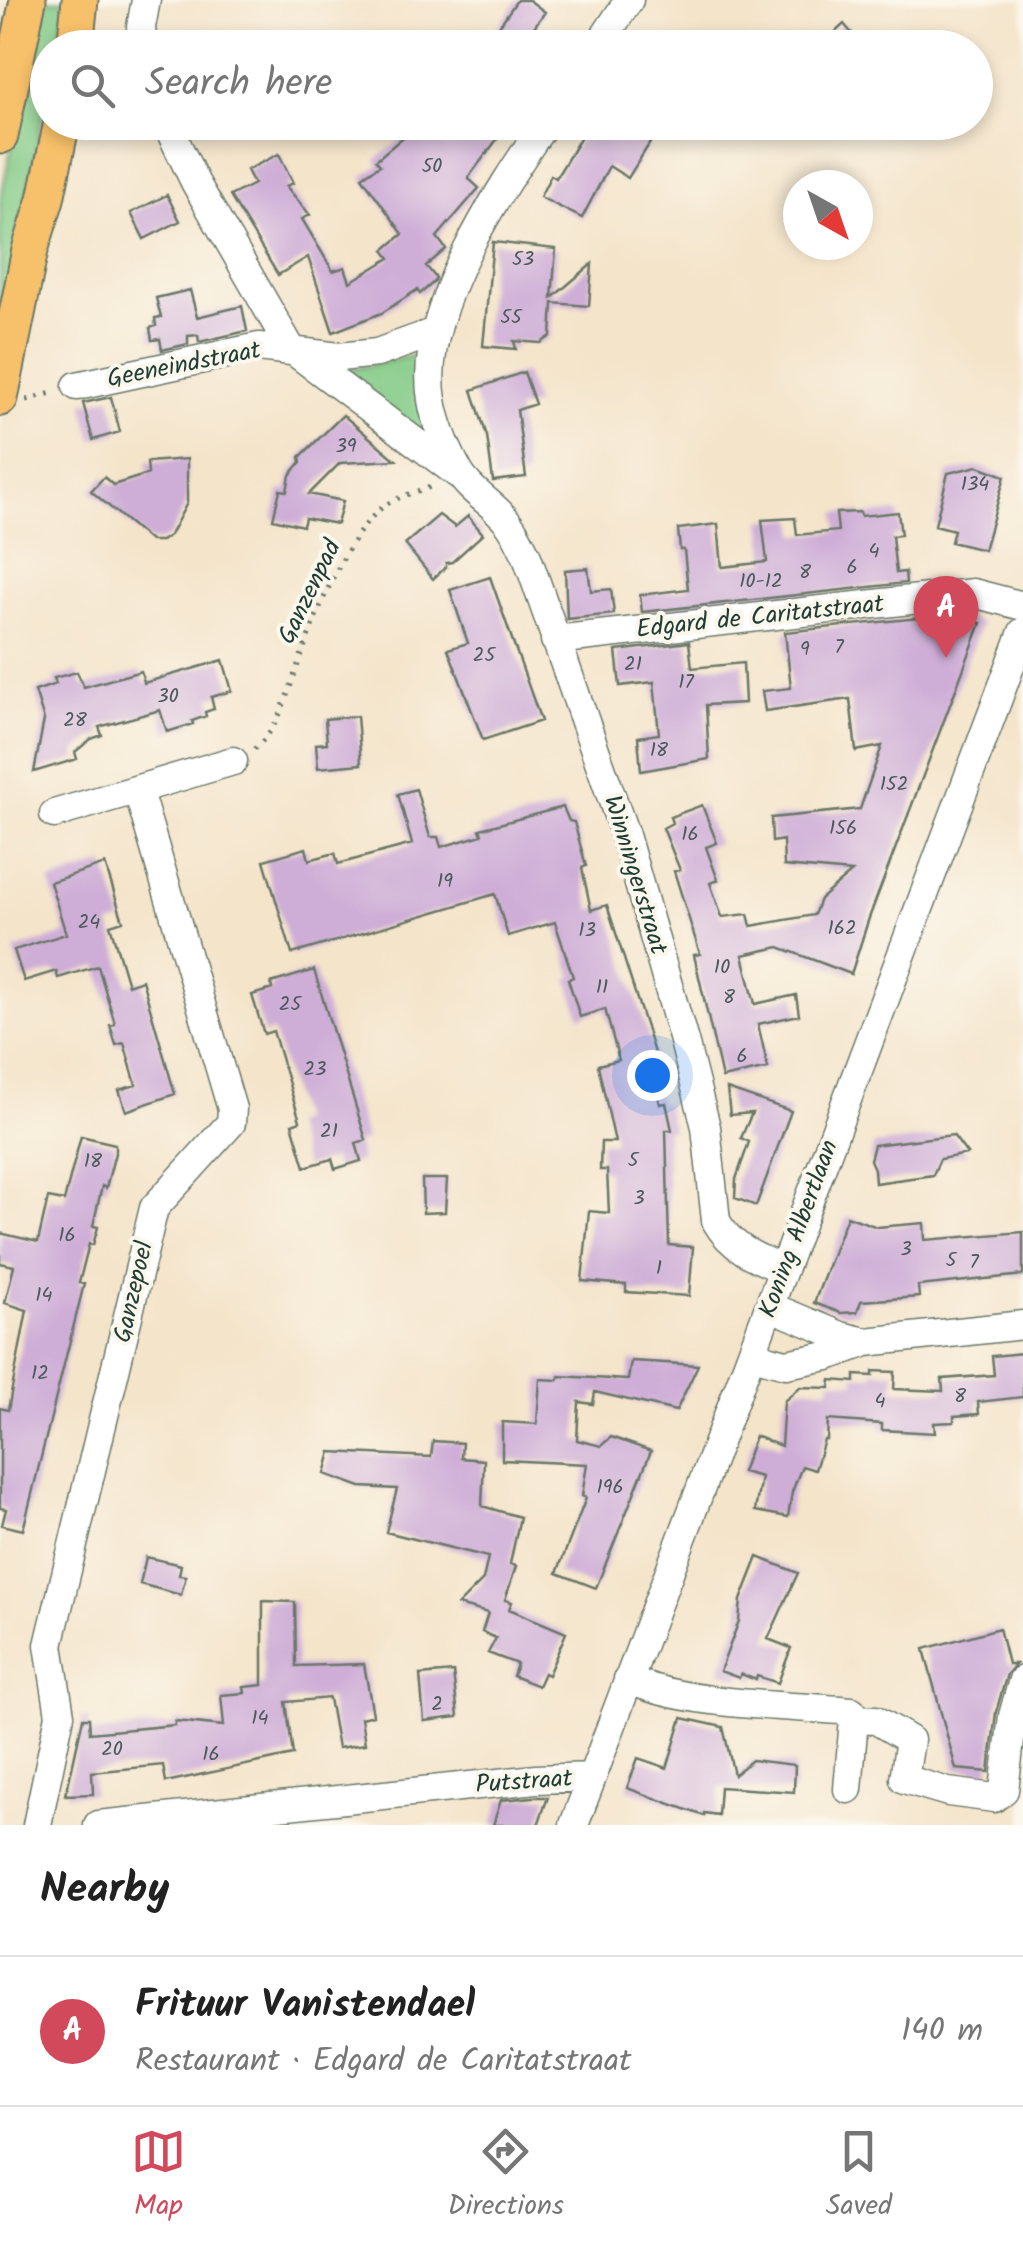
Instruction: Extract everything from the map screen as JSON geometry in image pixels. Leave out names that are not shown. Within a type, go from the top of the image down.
[{"type":"main road","points":[[0,136],[28,0]]},
{"type":"main road","points":[[77,30],[80,0]]},
{"type":"main road","points":[[8,400],[30,250],[58,140]]},
{"type":"street","points":[[141,30],[146,0]]},
{"type":"street","points":[[609,30],[629,0]]},
{"type":"street","name":"Winningerstraat","points":[[175,140],[290,349],[460,476],[508,521],[526,554],[625,835],[684,1040],[706,1127],[716,1221],[738,1247],[784,1269]]},
{"type":"street","name":"Winningerstraat","points":[[460,476],[440,430],[431,396],[435,332],[460,266],[492,202],[534,140]]},
{"type":"street","name":"Geeneindstraat","points":[[77,386],[258,348],[339,357],[377,353],[435,332]]},
{"type":"street","name":"Edgard de Caritatstraat","points":[[555,640],[973,594],[1023,606]]},
{"type":"street","name":"Koning Albertlaan","points":[[574,1825],[1023,632]]},
{"type":"street","points":[[54,814],[233,762]]},
{"type":"street","name":"Ganzepoel","points":[[37,1825],[60,1716],[49,1645],[154,1208],[231,1123],[232,1109],[138,791]]},
{"type":"street","points":[[771,1307],[841,1336],[866,1342]]},
{"type":"street","points":[[752,1356],[786,1364],[828,1356],[866,1342],[1023,1325]]},
{"type":"street","points":[[628,1679],[676,1695],[852,1711],[848,1788]]},
{"type":"street","points":[[854,1718],[876,1720],[910,1740],[904,1779],[948,1792],[994,1798],[1004,1790],[1012,1716],[1023,1680]]},
{"type":"street","name":"Putstraat","points":[[98,1825],[536,1779],[592,1777]]},
{"type":"path","points":[[8,400],[77,386]]},
{"type":"path","name":"Ganzenpad","points":[[233,762],[266,739],[278,722],[315,618],[346,556],[372,518],[387,504],[460,476]]},
{"type":"green space","points":[[43,0],[67,0],[61,30],[37,30]]},
{"type":"green space","points":[[30,61],[30,140],[38,140],[0,329],[0,201]]},
{"type":"green space","points":[[420,354],[424,439],[340,372]]},
{"type":"building","points":[[517,0],[529,0],[545,12],[534,27],[538,30],[496,30]]},
{"type":"building","points":[[400,140],[496,140],[468,178],[479,188],[437,237],[446,249],[426,266],[436,278],[434,282],[420,294],[417,290],[382,313],[333,332],[308,257],[278,275],[230,196],[254,184],[247,170],[279,154],[293,183],[286,186],[310,215],[302,219],[333,271],[345,267],[350,282],[390,258],[384,250],[403,234],[362,177],[380,165],[376,160]]},
{"type":"building","points":[[579,140],[652,140],[628,178],[609,166],[582,218],[540,197],[551,175],[556,178]]},
{"type":"building","points":[[167,195],[180,221],[144,239],[131,213]]},
{"type":"building","points":[[493,242],[556,249],[552,298],[592,264],[589,306],[553,303],[551,336],[541,343],[514,341],[516,349],[483,346]]},
{"type":"building","points":[[190,290],[197,317],[242,306],[247,331],[199,342],[198,335],[188,336],[188,344],[162,350],[160,339],[152,340],[150,328],[156,326],[155,318],[161,317],[156,298]]},
{"type":"building","points":[[524,372],[535,404],[517,410],[526,477],[493,481],[487,436],[472,390]]},
{"type":"building","points":[[111,397],[120,432],[93,440],[83,403]]},
{"type":"building","points":[[343,415],[396,460],[340,463],[309,494],[343,501],[337,524],[305,518],[303,526],[273,519],[280,490],[287,491],[300,457]]},
{"type":"building","points":[[187,459],[187,503],[170,535],[161,541],[150,541],[91,491],[104,477],[113,485],[148,474],[147,462]]},
{"type":"building","points":[[978,466],[1005,476],[984,550],[951,542],[954,530],[935,525],[948,473]]},
{"type":"building","points":[[860,512],[861,516],[898,512],[901,535],[892,536],[896,573],[905,572],[906,583],[642,612],[640,595],[688,589],[678,529],[718,524],[722,567],[767,562],[762,520],[795,518],[797,535],[838,531],[836,513]]},
{"type":"building","points":[[439,515],[455,527],[468,516],[483,534],[446,563],[433,579],[405,544]]},
{"type":"building","points":[[588,568],[591,591],[611,589],[614,614],[567,619],[565,570]]},
{"type":"building","points":[[490,577],[541,721],[483,740],[448,649],[468,643],[450,590]]},
{"type":"building","points":[[956,614],[981,623],[851,974],[779,947],[743,955],[755,1004],[796,995],[799,1015],[758,1024],[768,1068],[722,1078],[694,955],[700,954],[674,871],[680,870],[663,828],[672,823],[670,817],[702,805],[717,843],[706,847],[718,880],[710,883],[722,917],[748,914],[751,926],[814,915],[820,899],[852,872],[784,866],[783,840],[772,842],[771,818],[860,809],[882,746],[856,751],[850,699],[765,711],[762,691],[791,688],[785,632]]},
{"type":"building","points":[[689,642],[692,668],[743,663],[745,703],[706,705],[709,759],[641,771],[638,737],[659,734],[654,682],[620,686],[616,651]]},
{"type":"building","points":[[223,660],[232,691],[211,697],[214,709],[192,721],[193,724],[167,732],[160,710],[99,727],[102,735],[75,752],[77,759],[34,772],[44,720],[35,691],[56,684],[54,678],[77,672],[84,687],[141,671],[144,683]]},
{"type":"building","points":[[357,716],[361,764],[318,768],[316,744],[327,743],[325,719]]},
{"type":"building","points":[[416,789],[430,837],[438,837],[441,847],[482,835],[480,829],[563,807],[569,821],[574,822],[586,866],[582,868],[591,910],[607,905],[656,1059],[650,1060],[660,1104],[666,1103],[672,1130],[666,1130],[669,1245],[693,1247],[689,1296],[626,1292],[626,1285],[582,1281],[589,1211],[609,1213],[607,1170],[600,1170],[601,1142],[615,1142],[598,1065],[619,1060],[605,1009],[580,1017],[568,979],[573,977],[555,922],[508,936],[495,894],[292,954],[264,860],[306,848],[309,860],[335,853],[338,864],[412,844],[398,794]]},
{"type":"building","points":[[105,864],[123,921],[110,925],[128,985],[142,980],[175,1094],[126,1111],[119,1090],[136,1085],[124,1043],[116,1045],[110,1025],[115,1024],[98,966],[58,978],[56,971],[24,981],[14,950],[66,934],[50,882]]},
{"type":"building","points":[[314,970],[366,1140],[356,1143],[361,1161],[335,1169],[332,1159],[305,1167],[292,1124],[300,1121],[273,1031],[264,1034],[252,995],[272,989],[271,983]]},
{"type":"building","points":[[727,1089],[791,1111],[756,1206],[735,1198],[736,1179],[749,1142],[741,1138],[752,1113],[730,1115]]},
{"type":"building","points":[[953,1135],[967,1154],[940,1159],[933,1175],[875,1183],[870,1160],[874,1145]]},
{"type":"building","points":[[81,1136],[115,1144],[115,1153],[106,1188],[102,1186],[93,1226],[98,1227],[93,1245],[89,1244],[79,1283],[84,1284],[23,1530],[2,1525],[6,1509],[0,1508],[0,1408],[8,1410],[27,1310],[5,1303],[14,1266],[0,1263],[0,1233],[38,1242],[48,1198],[64,1201]]},
{"type":"building","points":[[422,1179],[447,1179],[445,1212],[423,1213]]},
{"type":"building","points":[[847,1216],[877,1227],[924,1223],[925,1240],[1023,1232],[1023,1275],[918,1286],[919,1297],[861,1301],[857,1312],[841,1313],[814,1303]]},
{"type":"building","points":[[1023,1353],[1023,1397],[978,1402],[979,1414],[934,1423],[935,1433],[882,1430],[882,1424],[828,1420],[827,1440],[815,1470],[802,1466],[788,1517],[755,1511],[761,1477],[742,1472],[755,1436],[781,1446],[784,1401],[800,1387],[830,1388],[831,1380],[855,1382],[855,1375],[873,1376],[873,1371],[895,1372],[894,1389],[943,1391],[942,1379],[994,1375],[992,1356]]},
{"type":"building","points":[[631,1361],[698,1365],[676,1411],[595,1392],[593,1404],[579,1402],[577,1440],[601,1446],[611,1437],[651,1451],[596,1588],[557,1573],[586,1498],[582,1496],[587,1464],[502,1460],[502,1422],[537,1424],[540,1379],[558,1380],[559,1376],[628,1380]]},
{"type":"building","points":[[433,1441],[462,1443],[461,1458],[484,1460],[482,1506],[520,1517],[510,1564],[516,1566],[505,1600],[512,1602],[509,1609],[566,1633],[548,1675],[544,1673],[538,1686],[513,1676],[517,1664],[488,1653],[496,1638],[482,1632],[488,1613],[458,1605],[483,1580],[488,1557],[386,1532],[397,1489],[361,1487],[325,1474],[331,1452],[431,1457]]},
{"type":"building","points":[[146,1557],[181,1565],[179,1575],[186,1576],[181,1595],[140,1584]]},
{"type":"building","points":[[758,1557],[798,1573],[768,1639],[791,1648],[778,1683],[757,1676],[756,1680],[741,1674],[739,1678],[720,1671]]},
{"type":"building","points":[[263,1601],[295,1602],[296,1666],[364,1664],[373,1715],[361,1718],[365,1744],[338,1748],[329,1698],[286,1702],[293,1755],[166,1782],[163,1765],[92,1772],[93,1794],[66,1795],[83,1718],[89,1718],[90,1733],[175,1725],[175,1721],[224,1726],[221,1695],[245,1693],[244,1687],[263,1685]]},
{"type":"building","points":[[999,1628],[1008,1664],[1016,1664],[1007,1674],[996,1712],[989,1772],[956,1769],[924,1649]]},
{"type":"building","points":[[453,1672],[458,1717],[424,1721],[420,1675]]},
{"type":"building","points":[[682,1718],[723,1727],[734,1775],[752,1760],[795,1765],[794,1792],[720,1787],[718,1815],[704,1816],[627,1788],[638,1758],[667,1768]]},
{"type":"building","points":[[548,1797],[538,1825],[493,1825],[501,1800]]},
{"type":"place","name":"Frituur Vanistendael","points":[[946,658]]}]
